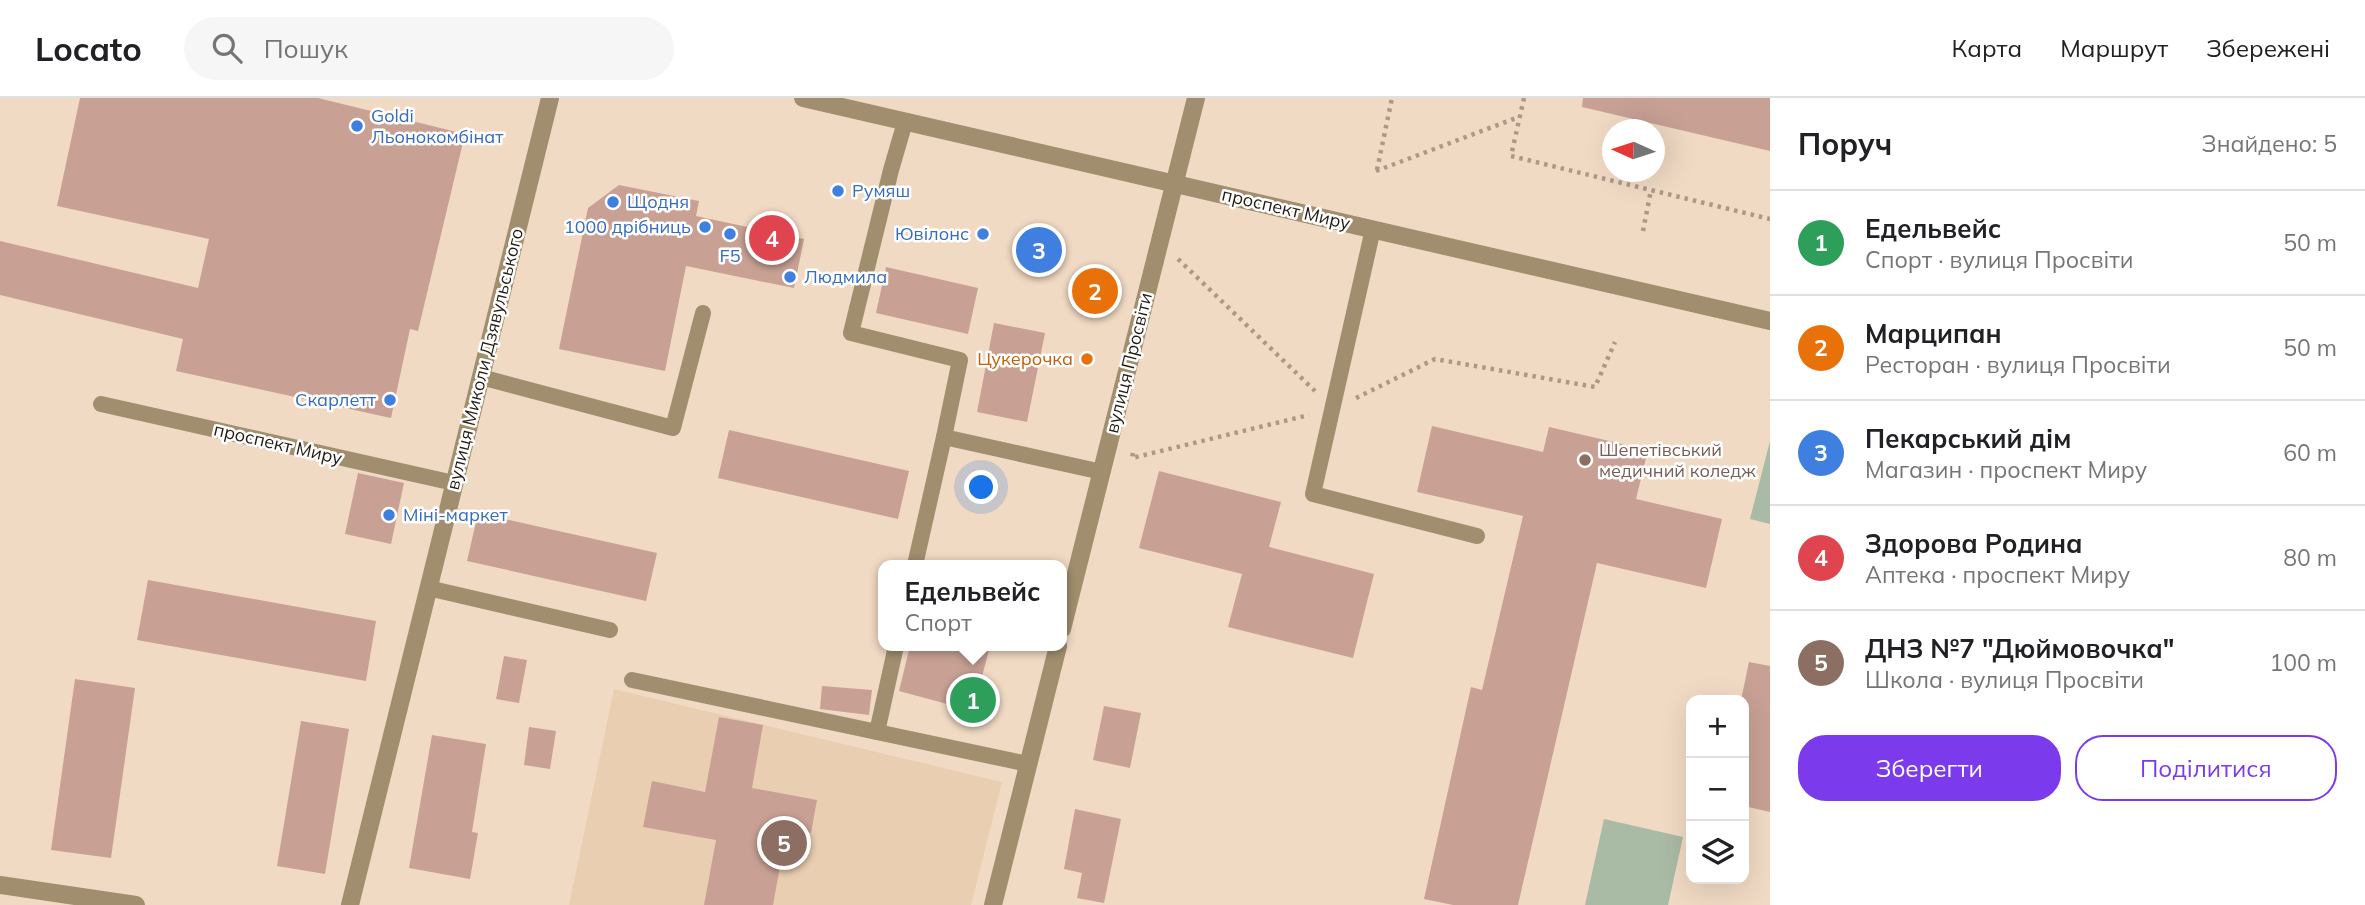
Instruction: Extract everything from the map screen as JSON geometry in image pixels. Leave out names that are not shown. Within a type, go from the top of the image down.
[{"type":"street","name":"вулиця Миколи Дзявульського","points":[[350,905],[550,98]]},
{"type":"street","name":"проспект Миру","points":[[803,98],[1770,321]]},
{"type":"street","name":"вулиця Просвіти","points":[[1067,609],[1196,98]]},
{"type":"street","points":[[993,905],[1057,651]]},
{"type":"street","points":[[0,885],[136,905]]},
{"type":"lane","points":[[905,122],[851,333],[960,360],[916,560]]},
{"type":"lane","points":[[1373,229],[1313,494],[1477,536]]},
{"type":"lane","points":[[481,377],[673,428],[703,313]]},
{"type":"lane","name":"проспект Миру","points":[[101,404],[454,484]]},
{"type":"lane","points":[[944,436],[1102,472]]},
{"type":"lane","points":[[428,588],[610,629]]},
{"type":"lane","points":[[877,732],[895,651]]},
{"type":"lane","points":[[632,680],[1028,764]]},
{"type":"path","points":[[1392,98],[1376,171],[1519,117]]},
{"type":"path","points":[[1524,98],[1511,156],[1770,219]]},
{"type":"path","points":[[1643,231],[1650,190]]},
{"type":"path","points":[[1177,258],[1333,409]]},
{"type":"path","points":[[1132,458],[1333,409],[1435,359],[1595,387],[1615,342]]},
{"type":"shaded area","points":[[614,689],[1002,782],[971,905],[569,905]]},
{"type":"green space","points":[[1770,441],[1770,524],[1750,519]]},
{"type":"green space","points":[[1604,819],[1683,837],[1668,905],[1585,905]]},
{"type":"building","points":[[80,98],[318,98],[465,134],[418,331],[410,329],[391,418],[176,371],[183,339],[0,295],[0,241],[198,288],[209,239],[57,206]]},
{"type":"building","points":[[1583,98],[1770,98],[1770,151],[1665,126],[1665,119],[1633,119],[1582,107]]},
{"type":"building","points":[[619,185],[699,201],[696,216],[804,239],[794,288],[686,266],[665,371],[559,349],[588,208]]},
{"type":"building","points":[[886,267],[978,288],[968,334],[876,313]]},
{"type":"building","points":[[994,323],[1045,333],[1027,422],[977,412]]},
{"type":"building","points":[[1432,426],[1543,452],[1549,427],[1648,450],[1636,499],[1722,519],[1706,588],[1597,563],[1518,905],[1453,905],[1424,899],[1471,687],[1482,690],[1523,516],[1417,492]]},
{"type":"building","points":[[729,430],[909,471],[898,519],[718,478]]},
{"type":"building","points":[[1159,471],[1281,502],[1269,547],[1374,574],[1353,658],[1228,627],[1242,574],[1139,548]]},
{"type":"building","points":[[358,473],[404,483],[391,544],[345,534]]},
{"type":"building","points":[[478,513],[657,553],[646,601],[467,561]]},
{"type":"building","points":[[148,580],[376,621],[366,681],[137,640]]},
{"type":"building","points":[[909,651],[989,651],[973,711],[899,691]]},
{"type":"building","points":[[504,656],[527,660],[519,703],[496,699]]},
{"type":"building","points":[[1749,662],[1770,666],[1770,812],[1749,807],[1749,695],[1742,695]]},
{"type":"building","points":[[75,679],[135,688],[111,858],[51,850]]},
{"type":"building","points":[[822,686],[872,690],[869,715],[820,709]]},
{"type":"building","points":[[1104,706],[1141,713],[1130,768],[1093,760]]},
{"type":"building","points":[[719,717],[763,725],[752,788],[817,800],[811,833],[787,828],[773,905],[704,905],[716,840],[643,827],[652,781],[705,792]]},
{"type":"building","points":[[301,721],[349,729],[325,874],[277,866]]},
{"type":"building","points":[[529,727],[556,731],[550,769],[524,765]]},
{"type":"building","points":[[432,735],[486,744],[472,832],[478,833],[470,879],[409,868]]},
{"type":"building","points":[[1075,809],[1121,819],[1104,903],[1077,898],[1082,873],[1064,869]]},
{"type":"place","name":"Goldi Льонокомбінат","points":[[357,126]]},
{"type":"place","name":"Румяш","points":[[838,191]]},
{"type":"place","name":"Щодня","points":[[613,202]]},
{"type":"place","name":"1000 дрібниць","points":[[705,227]]},
{"type":"place","name":"F5","points":[[730,234]]},
{"type":"place","name":"Ювілонс","points":[[983,234]]},
{"type":"place","name":"Здорова Родина","points":[[772,238]]},
{"type":"place","name":"Пекарський дім","points":[[1039,250]]},
{"type":"place","name":"Людмила","points":[[790,277]]},
{"type":"place","name":"Марципан","points":[[1095,291]]},
{"type":"place","name":"Цукерочка","points":[[1087,359]]},
{"type":"place","name":"Скарлетт","points":[[390,400]]},
{"type":"place","name":"Шепетівський медичний коледж","points":[[1585,460]]},
{"type":"place","name":"Міні-маркет","points":[[389,515]]},
{"type":"place","name":"Едельвейс","points":[[973,700]]},
{"type":"place","name":"ДНЗ №7 \"Дюймовочка\"","points":[[784,843]]}]
